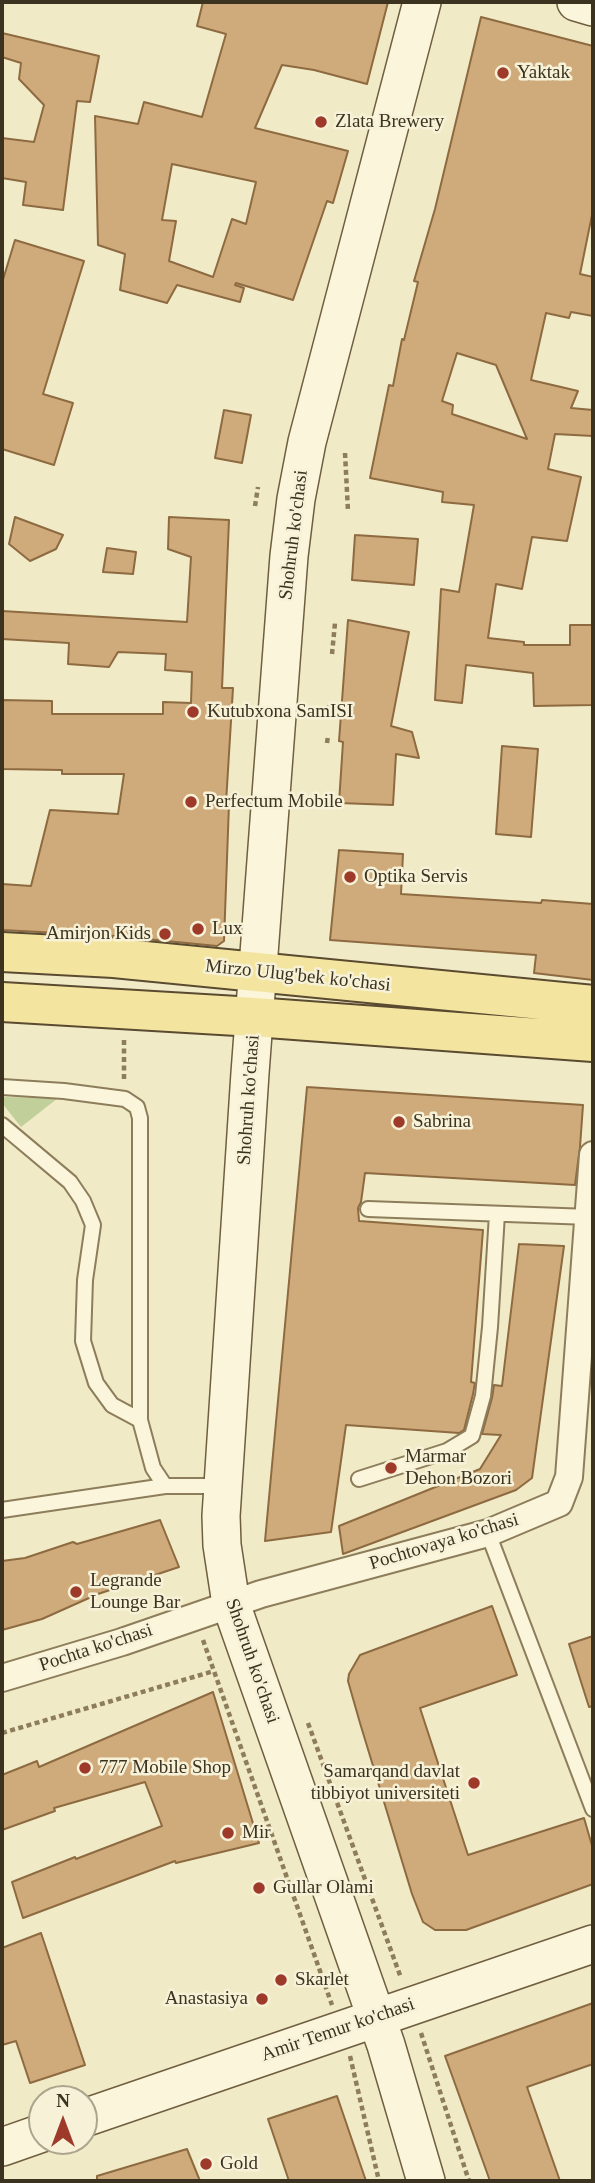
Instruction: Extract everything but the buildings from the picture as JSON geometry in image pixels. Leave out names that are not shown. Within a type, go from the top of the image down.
[{"type":"main road","name":"Shohruh ko'chasi","points":[[422,2],[307,442],[296,499],[289,556],[254,1017],[222,1486],[222,1545],[230,1604],[376,2017],[426,2181]]},
{"type":"main road","points":[[576,2],[593,7]]},
{"type":"main road","name":"Mirzo Ulug'bek ko'chasi","points":[[2,952],[114,958],[593,1005]]},
{"type":"main road","points":[[2,1002],[593,1042]]},
{"type":"main road","name":"Amir Temur ko'chasi","points":[[98,2113],[593,1944]]},
{"type":"main road","points":[[2,2147],[28,2138]]},
{"type":"street","name":"Pochtovaya ko'chasi","points":[[230,1604],[488,1533],[559,1503],[569,1477],[593,1154]]},
{"type":"street","name":"Pochta ko'chasi","points":[[2,1678],[122,1642],[230,1604]]},
{"type":"lane","points":[[2,1087],[125,1099],[137,1107],[140,1118],[140,1420],[153,1468],[165,1486]]},
{"type":"lane","points":[[2,1125],[70,1182],[83,1201],[93,1226],[85,1280],[83,1341],[96,1383],[112,1405],[140,1420]]},
{"type":"lane","points":[[368,1209],[590,1217]]},
{"type":"lane","points":[[359,1479],[447,1451],[472,1436],[483,1396],[497,1214]]},
{"type":"lane","points":[[2,1510],[165,1486],[222,1486]]},
{"type":"lane","points":[[488,1533],[593,1809]]},
{"type":"path","points":[[345,453],[348,511]]},
{"type":"path","points":[[255,506],[258,487]]},
{"type":"path","points":[[332,654],[335,623]]},
{"type":"path","points":[[329,703],[329,710]]},
{"type":"path","points":[[124,1040],[125,1099]]},
{"type":"path","points":[[195,1616],[351,2058],[379,2181]]},
{"type":"path","points":[[2,1733],[214,1671]]},
{"type":"path","points":[[308,1723],[411,2006],[468,2181]]},
{"type":"green space","points":[[2,1097],[58,1098],[21,1127],[2,1103]]},
{"type":"place","name":"Yaktak","points":[[503,73]]},
{"type":"place","name":"Zlata Brewery","points":[[321,122]]},
{"type":"place","name":"Kutubxona SamISI","points":[[193,712]]},
{"type":"place","name":"Perfectum Mobile","points":[[191,802]]},
{"type":"place","name":"Optika Servis","points":[[350,877]]},
{"type":"place","name":"Lux","points":[[198,929]]},
{"type":"place","name":"Amirjon Kids","points":[[165,934]]},
{"type":"place","name":"Sabrina","points":[[399,1122]]},
{"type":"place","name":"Marmar Dehon Bozori","points":[[391,1468]]},
{"type":"place","name":"Legrande Lounge Bar","points":[[76,1592]]},
{"type":"place","name":"777 Mobile Shop","points":[[85,1768]]},
{"type":"place","name":"Samarqand davlat tibbiyot universiteti","points":[[474,1783]]},
{"type":"place","name":"Mir","points":[[228,1833]]},
{"type":"place","name":"Gullar Olami","points":[[259,1888]]},
{"type":"place","name":"Skarlet","points":[[281,1980]]},
{"type":"place","name":"Anastasiya","points":[[262,1999]]},
{"type":"place","name":"Gold","points":[[206,2164]]}]
